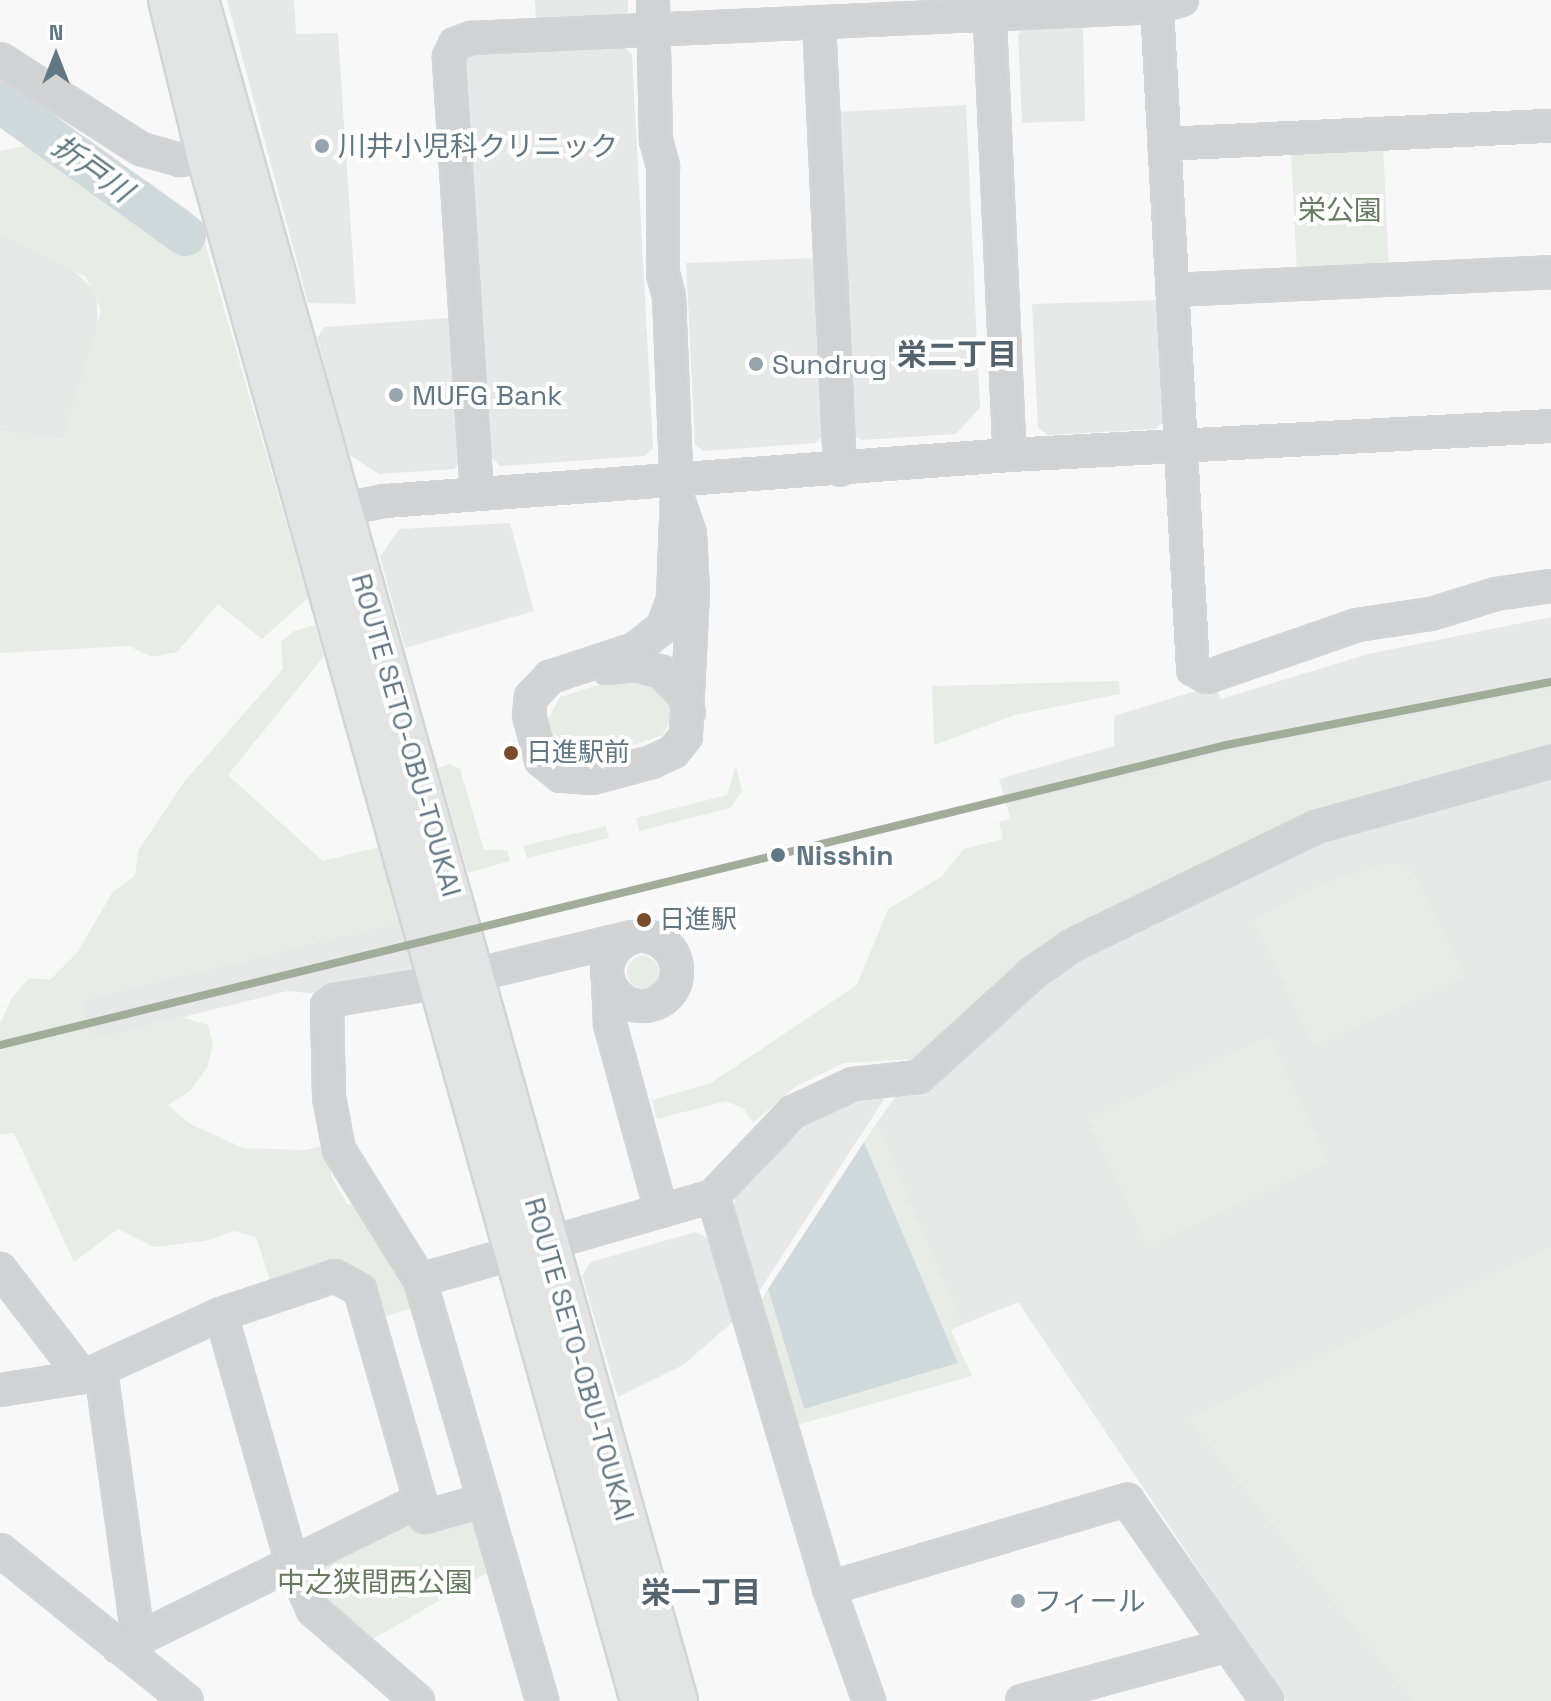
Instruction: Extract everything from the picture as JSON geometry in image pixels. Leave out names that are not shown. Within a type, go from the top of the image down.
[{"type":"main road","name":"ROUTE SETO-OBU-TOUKAI","points":[[168,0],[206,155],[326,512]]},
{"type":"main road","name":"ROUTE SETO-OBU-TOUKAI","points":[[199,0],[326,512],[532,1247],[640,1701]]},
{"type":"main road","name":"ROUTE SETO-OBU-TOUKAI","points":[[532,1247],[678,1701]]},
{"type":"street","points":[[477,494],[451,50],[471,38],[656,15],[819,22],[990,7],[1170,4],[1164,144],[1192,665],[1201,676],[1357,625],[1431,614],[1496,594],[1551,586]]},
{"type":"street","points":[[990,7],[1010,455]]},
{"type":"street","points":[[656,15],[656,140],[663,167],[663,274],[669,296],[676,488],[672,534],[673,599],[667,619],[635,649],[540,684],[530,705],[541,760],[561,776],[592,778],[664,758],[682,744],[689,712],[690,534],[676,488]]},
{"type":"street","points":[[819,22],[840,470]]},
{"type":"street","points":[[0,59],[141,149],[180,160],[206,155]]},
{"type":"street","points":[[1164,144],[1551,126]]},
{"type":"street","points":[[1172,290],[1551,272]]},
{"type":"street","points":[[326,512],[477,494],[676,488],[1010,455],[1551,426]]},
{"type":"street","points":[[581,667],[648,666],[675,683],[689,712]]},
{"type":"street","points":[[420,1280],[713,1196],[793,1112],[853,1084],[919,1077],[1034,972],[1073,945],[1316,827],[1551,762]]},
{"type":"street","points":[[633,937],[615,949],[608,980],[610,1024],[661,1211]]},
{"type":"street","points":[[542,1701],[420,1280],[339,1150],[325,1067],[324,1017],[335,1000],[458,978],[633,937],[654,938],[671,952],[677,972],[670,992],[641,1005],[620,998],[608,980]]},
{"type":"street","points":[[713,1196],[829,1588],[869,1701]]},
{"type":"street","points":[[0,1269],[92,1374],[128,1643]]},
{"type":"street","points":[[0,1390],[92,1374],[221,1314],[335,1276],[360,1290],[425,1517],[485,1500]]},
{"type":"street","points":[[221,1314],[292,1563],[313,1610],[418,1701]]},
{"type":"street","points":[[128,1643],[420,1500]]},
{"type":"street","points":[[829,1588],[1127,1500],[1225,1646],[1267,1701]]},
{"type":"street","points":[[0,1550],[128,1643],[182,1700]]},
{"type":"street","points":[[1022,1701],[1225,1646]]},
{"type":"shaded area","points":[[227,0],[294,0],[296,34],[338,33],[356,304],[308,303]]},
{"type":"shaded area","points":[[535,0],[628,0],[628,11],[620,21],[536,24]]},
{"type":"shaded area","points":[[1083,23],[1085,121],[1022,123],[1018,35],[1025,26]]},
{"type":"shaded area","points":[[625,48],[632,55],[653,448],[645,456],[500,466],[490,456],[464,63],[471,55]]},
{"type":"shaded area","points":[[966,105],[980,408],[956,434],[862,440],[852,435],[836,112]]},
{"type":"shaded area","points":[[0,234],[66,263],[96,292],[98,333],[63,440],[0,431]]},
{"type":"shaded area","points":[[815,258],[824,434],[816,443],[704,451],[695,445],[686,263]]},
{"type":"shaded area","points":[[1159,300],[1164,420],[1156,429],[1048,435],[1038,428],[1032,304]]},
{"type":"shaded area","name":"MUFG Bank","points":[[448,318],[455,323],[464,458],[454,469],[379,474],[348,454],[317,337],[325,327]]},
{"type":"shaded area","points":[[510,523],[534,611],[405,648],[380,557],[399,529]]},
{"type":"shaded area","points":[[1551,617],[1551,689],[1228,753],[1007,805],[999,779],[1114,746],[1114,716],[1215,685],[1221,699],[1368,654]]},
{"type":"shaded area","points":[[1551,769],[1551,1701],[1287,1701],[1018,1302],[962,1325],[876,1124],[897,1094],[914,1095],[1064,958],[1311,837]]},
{"type":"shaded area","points":[[400,922],[415,976],[318,994],[288,991],[103,1037],[89,1035],[81,1000]]},
{"type":"shaded area","points":[[887,1095],[756,1296],[733,1208],[737,1191],[813,1119],[855,1101]]},
{"type":"shaded area","points":[[864,1142],[958,1363],[804,1409],[768,1289]]},
{"type":"shaded area","points":[[695,1232],[712,1240],[734,1321],[683,1365],[618,1397],[582,1276],[591,1262]]},
{"type":"green space","points":[[36,137],[181,242],[191,230],[137,190],[146,180],[191,212],[201,229],[308,598],[262,639],[218,604],[177,652],[151,657],[129,646],[0,653],[0,431],[63,440],[101,311],[86,277],[0,234],[0,151],[30,145]]},
{"type":"green space","points":[[87,138],[118,161],[111,171],[79,149]]},
{"type":"green space","name":"栄公園","points":[[1383,145],[1389,270],[1297,274],[1291,150]]},
{"type":"green space","points":[[315,625],[324,656],[228,775],[323,861],[379,847],[400,922],[81,1001],[89,1035],[103,1037],[181,1017],[208,1025],[213,1045],[207,1068],[190,1091],[168,1105],[190,1124],[243,1148],[304,1150],[333,1144],[331,1176],[347,1204],[368,1209],[419,1306],[380,1318],[370,1283],[359,1271],[343,1267],[271,1283],[256,1237],[234,1231],[205,1241],[154,1247],[118,1229],[74,1262],[14,1133],[0,1134],[0,1024],[11,999],[29,978],[50,980],[77,953],[112,893],[135,875],[138,851],[184,782],[283,669],[281,642],[294,631]]},
{"type":"green space","points":[[633,674],[667,687],[674,711],[663,735],[590,759],[563,755],[553,746],[547,721],[560,697]]},
{"type":"green space","points":[[1119,681],[1120,694],[1015,715],[934,745],[932,686]]},
{"type":"green space","points":[[1551,689],[1551,753],[1078,933],[936,1052],[929,1046],[916,1059],[844,1063],[796,1086],[753,1123],[744,1109],[726,1101],[657,1119],[652,1100],[711,1083],[857,985],[888,909],[941,877],[964,849],[1003,839],[999,822],[1010,819],[1007,805],[1228,753]]},
{"type":"green space","points":[[450,764],[460,769],[484,850],[507,850],[510,861],[468,873],[438,768]]},
{"type":"green space","points":[[736,765],[742,792],[730,808],[639,831],[636,818],[727,795]]},
{"type":"green space","points":[[606,826],[609,838],[527,858],[523,846]]},
{"type":"green space","points":[[1392,863],[1412,869],[1465,977],[1314,1046],[1253,920],[1322,884]]},
{"type":"green space","points":[[643,956],[654,961],[659,972],[654,983],[643,988],[632,983],[627,972],[632,961]]},
{"type":"green space","points":[[1269,1036],[1328,1162],[1148,1246],[1088,1120]]},
{"type":"green space","points":[[876,1124],[962,1325],[951,1330],[972,1376],[790,1427],[759,1304],[768,1289],[804,1409],[958,1363],[864,1142]]},
{"type":"green space","points":[[1551,1247],[1551,1701],[1414,1701],[1188,1419]]},
{"type":"green space","name":"中之狭間西公園","points":[[412,1510],[418,1531],[470,1517],[481,1523],[494,1569],[366,1643],[324,1604],[303,1563]]},
{"type":"waterway","name":"折戸川","points":[[0,102],[185,235]]},
{"type":"transit line","points":[[0,1045],[1226,745],[1551,682]]},
{"type":"place","name":"川井小児科クリニック","points":[[322,146]]},
{"type":"place","name":"Sundrug","points":[[756,364]]},
{"type":"place","name":"MUFG Bank","points":[[396,395]]},
{"type":"place","name":"日進駅前","points":[[511,753]]},
{"type":"place","name":"Nisshin","points":[[778,855]]},
{"type":"place","name":"日進駅","points":[[644,920]]},
{"type":"place","name":"フィール","points":[[1018,1601]]},
{"type":"district","name":"栄二丁目","points":[[957,355]]},
{"type":"district","name":"栄一丁目","points":[[701,1593]]}]
